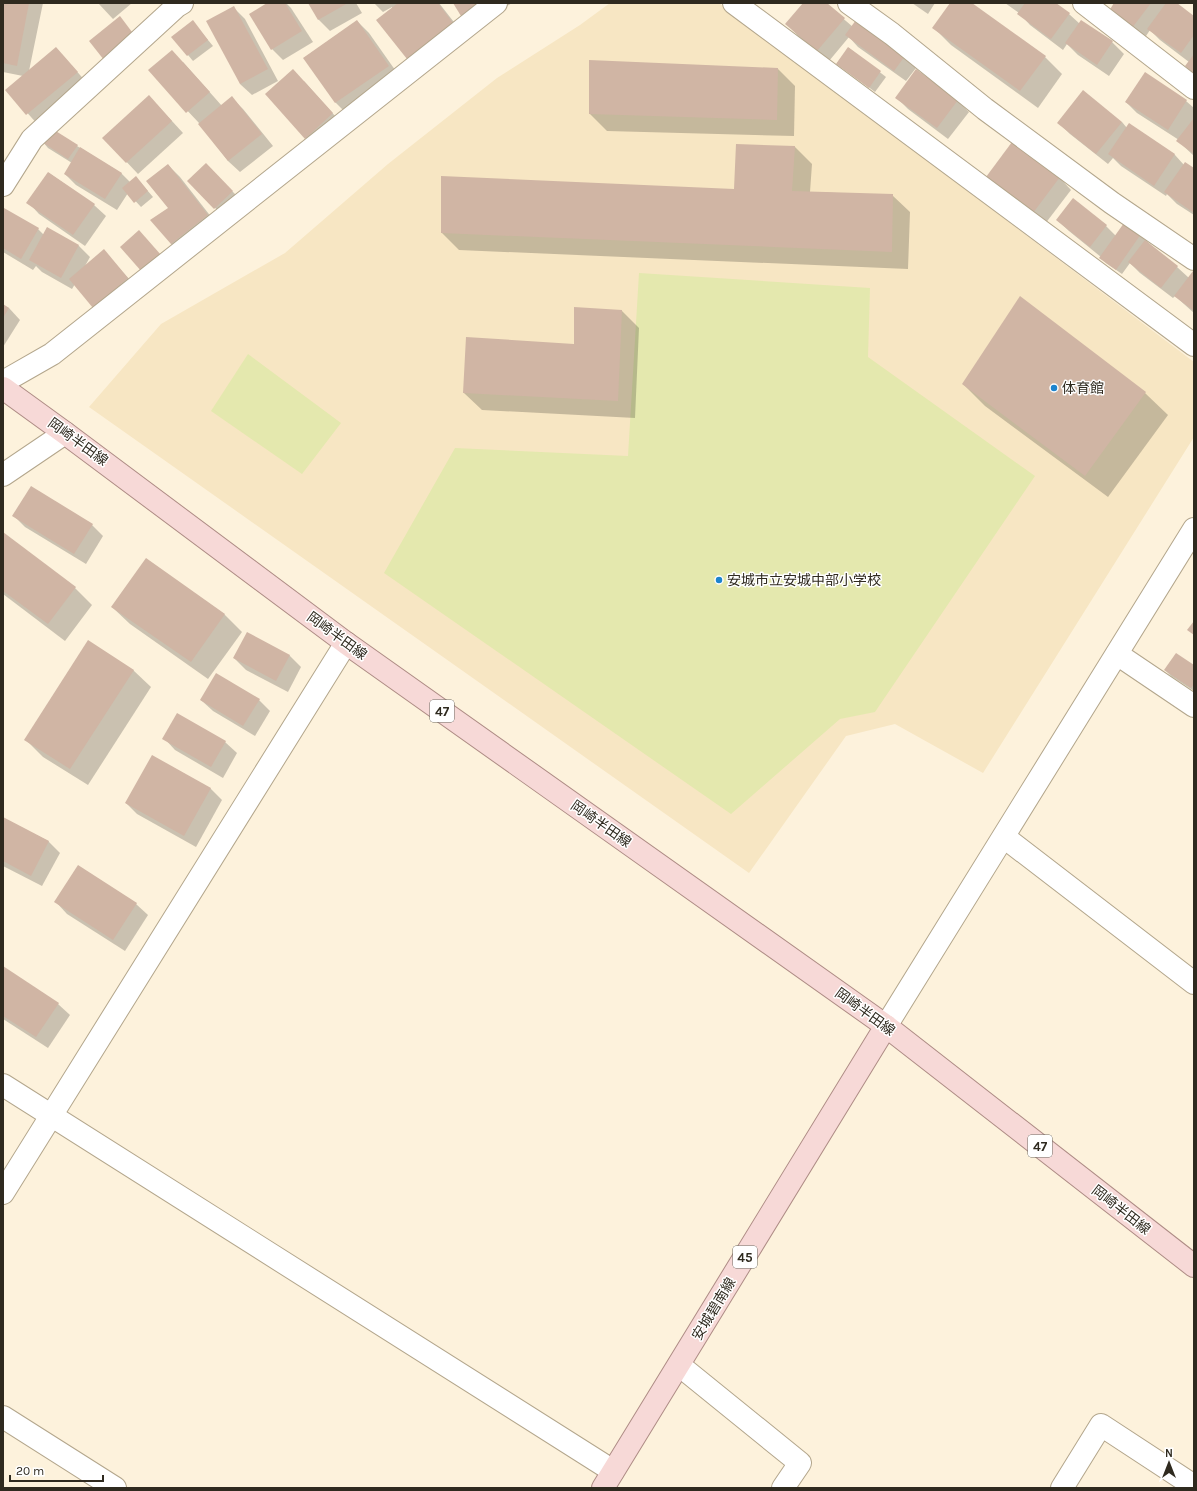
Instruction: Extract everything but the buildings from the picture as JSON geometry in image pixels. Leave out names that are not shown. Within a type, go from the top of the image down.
[{"type":"main road","name":"岡崎半田線","points":[[3,388],[346,643],[886,1026],[1194,1266]]},
{"type":"main road","name":"安城碧南線","points":[[608,1479],[886,1026]]},
{"type":"street","points":[[3,185],[32,139],[182,3]]},
{"type":"street","points":[[3,382],[52,354],[496,3]]},
{"type":"street","points":[[734,3],[1194,346]]},
{"type":"street","points":[[849,3],[892,34],[985,109],[1112,203],[1194,259]]},
{"type":"street","points":[[1084,3],[1194,88]]},
{"type":"street","points":[[3,475],[65,433]]},
{"type":"street","points":[[886,1026],[1004,838],[1194,529]]},
{"type":"street","points":[[3,1193],[346,643]]},
{"type":"street","points":[[1117,654],[1194,706]]},
{"type":"street","points":[[1004,838],[1194,983]]},
{"type":"street","points":[[3,1085],[608,1479]]},
{"type":"street","points":[[679,1365],[800,1463],[783,1488]]},
{"type":"street","points":[[3,1418],[115,1488]]},
{"type":"street","points":[[1062,1488],[1101,1424],[1194,1486]]},
{"type":"shaded area","name":"安城市立安城中部小学校","points":[[610,3],[719,3],[1194,362],[1194,437],[983,773],[895,724],[846,736],[749,873],[89,407],[161,324],[285,253],[388,164],[497,78],[580,25]]},
{"type":"green space","points":[[639,273],[870,288],[868,357],[1035,476],[875,712],[840,719],[731,814],[384,573],[455,448],[628,456]]},
{"type":"green space","points":[[248,354],[341,423],[302,474],[211,411]]},
{"type":"place","name":"体育館","points":[[1054,388]]},
{"type":"place","name":"安城市立安城中部小学校","points":[[719,580]]}]
